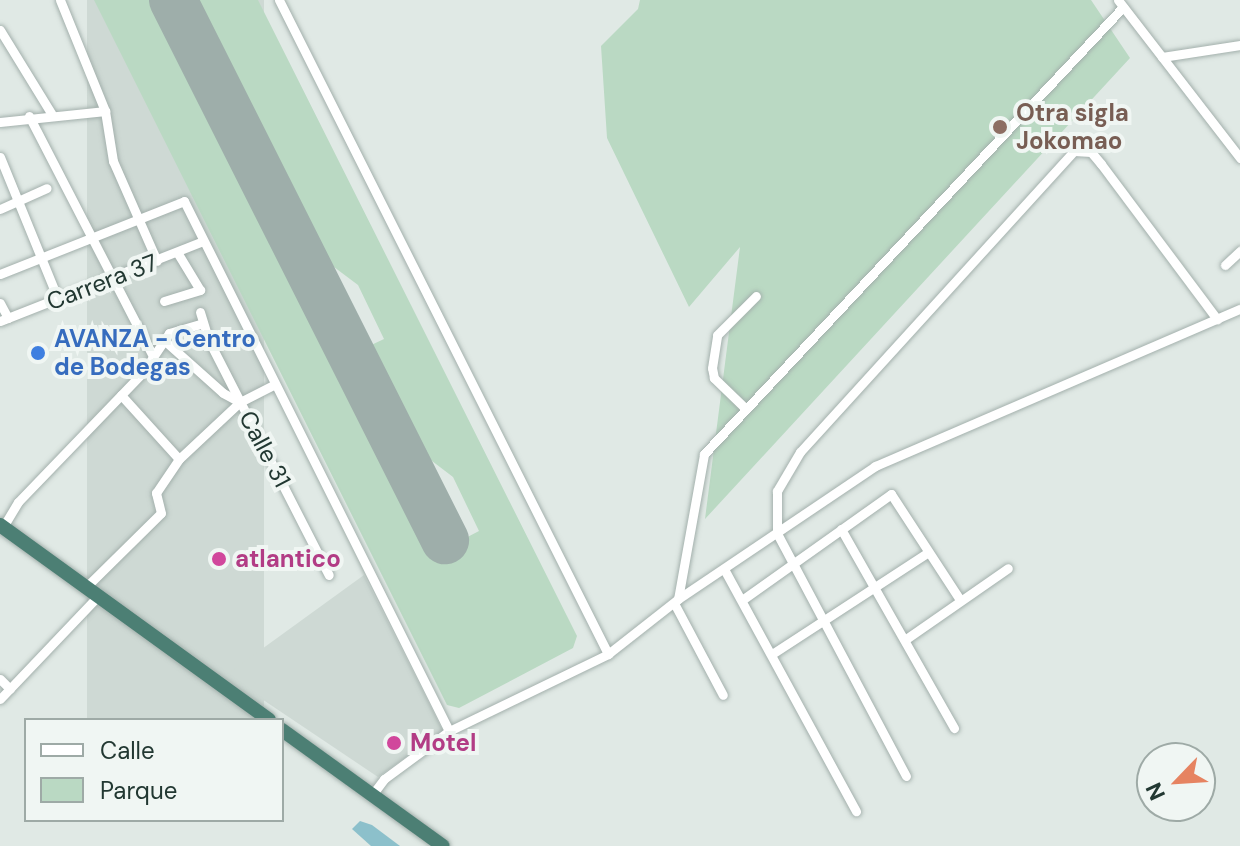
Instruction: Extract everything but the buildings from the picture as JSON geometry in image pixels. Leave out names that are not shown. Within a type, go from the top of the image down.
[{"type":"highway","points":[[2,526],[266,718]]},
{"type":"highway","points":[[284,731],[443,846]]},
{"type":"street","points":[[60,0],[105,111],[113,161],[137,223],[157,261]]},
{"type":"street","points":[[279,0],[608,654]]},
{"type":"street","points":[[723,695],[676,601],[704,454],[1121,3],[1240,158]]},
{"type":"street","points":[[0,30],[53,116]]},
{"type":"street","points":[[1162,57],[1240,45]]},
{"type":"street","points":[[0,122],[29,116],[105,111]]},
{"type":"street","points":[[29,116],[109,279],[153,356]]},
{"type":"street","points":[[906,776],[777,533],[777,491],[800,452],[1074,151],[1091,152],[1217,319]]},
{"type":"street","points":[[1,161],[58,299]]},
{"type":"street","points":[[0,209],[47,188]]},
{"type":"street","points":[[0,274],[137,223],[184,201],[449,731]]},
{"type":"street","name":"Carrera 37","points":[[4,320],[203,241]]},
{"type":"street","points":[[1225,265],[1240,251]]},
{"type":"street","points":[[164,301],[200,290],[177,252]]},
{"type":"street","points":[[746,409],[714,378],[712,368],[717,335],[756,296]]},
{"type":"street","points":[[0,303],[4,320]]},
{"type":"street","points":[[372,795],[384,779],[449,731],[608,654],[676,601],[875,466],[1240,309]]},
{"type":"street","name":"Calle 31","points":[[200,312],[201,324],[329,575]]},
{"type":"street","points":[[2,526],[18,502],[121,395],[176,329],[201,324]]},
{"type":"street","points":[[166,342],[223,393],[240,402]]},
{"type":"street","points":[[0,699],[161,513],[156,493],[179,459],[240,402],[274,385]]},
{"type":"street","points":[[121,395],[179,459]]},
{"type":"street","points":[[742,600],[891,494],[960,600]]},
{"type":"street","points":[[841,529],[954,728]]},
{"type":"street","points":[[772,654],[927,553]]},
{"type":"street","points":[[906,639],[1008,568]]},
{"type":"street","points":[[724,569],[856,811]]},
{"type":"street","points":[[0,679],[10,689]]},
{"type":"shaded area","points":[[87,0],[264,0],[264,718],[87,718]]},
{"type":"shaded area","points":[[364,575],[443,731],[378,777],[226,675]]},
{"type":"green space","points":[[94,0],[154,0],[433,555],[479,531],[453,477],[415,448],[367,347],[384,339],[358,285],[318,255],[190,0],[258,0],[577,636],[573,648],[459,708],[447,705]]},
{"type":"green space","points":[[640,0],[1091,0],[1130,58],[705,519],[740,247],[689,307],[607,138],[601,46],[638,9]]},
{"type":"water","points":[[360,821],[372,825],[400,846],[371,846],[352,829]]},
{"type":"runway","points":[[173,0],[445,540]]},
{"type":"place","name":"Otra sigla Jokomao","points":[[1000,127]]},
{"type":"place","name":"AVANZA - Centro de Bodegas","points":[[38,353]]},
{"type":"place","name":"atlantico","points":[[219,559]]},
{"type":"place","name":"Motel","points":[[394,743]]}]
